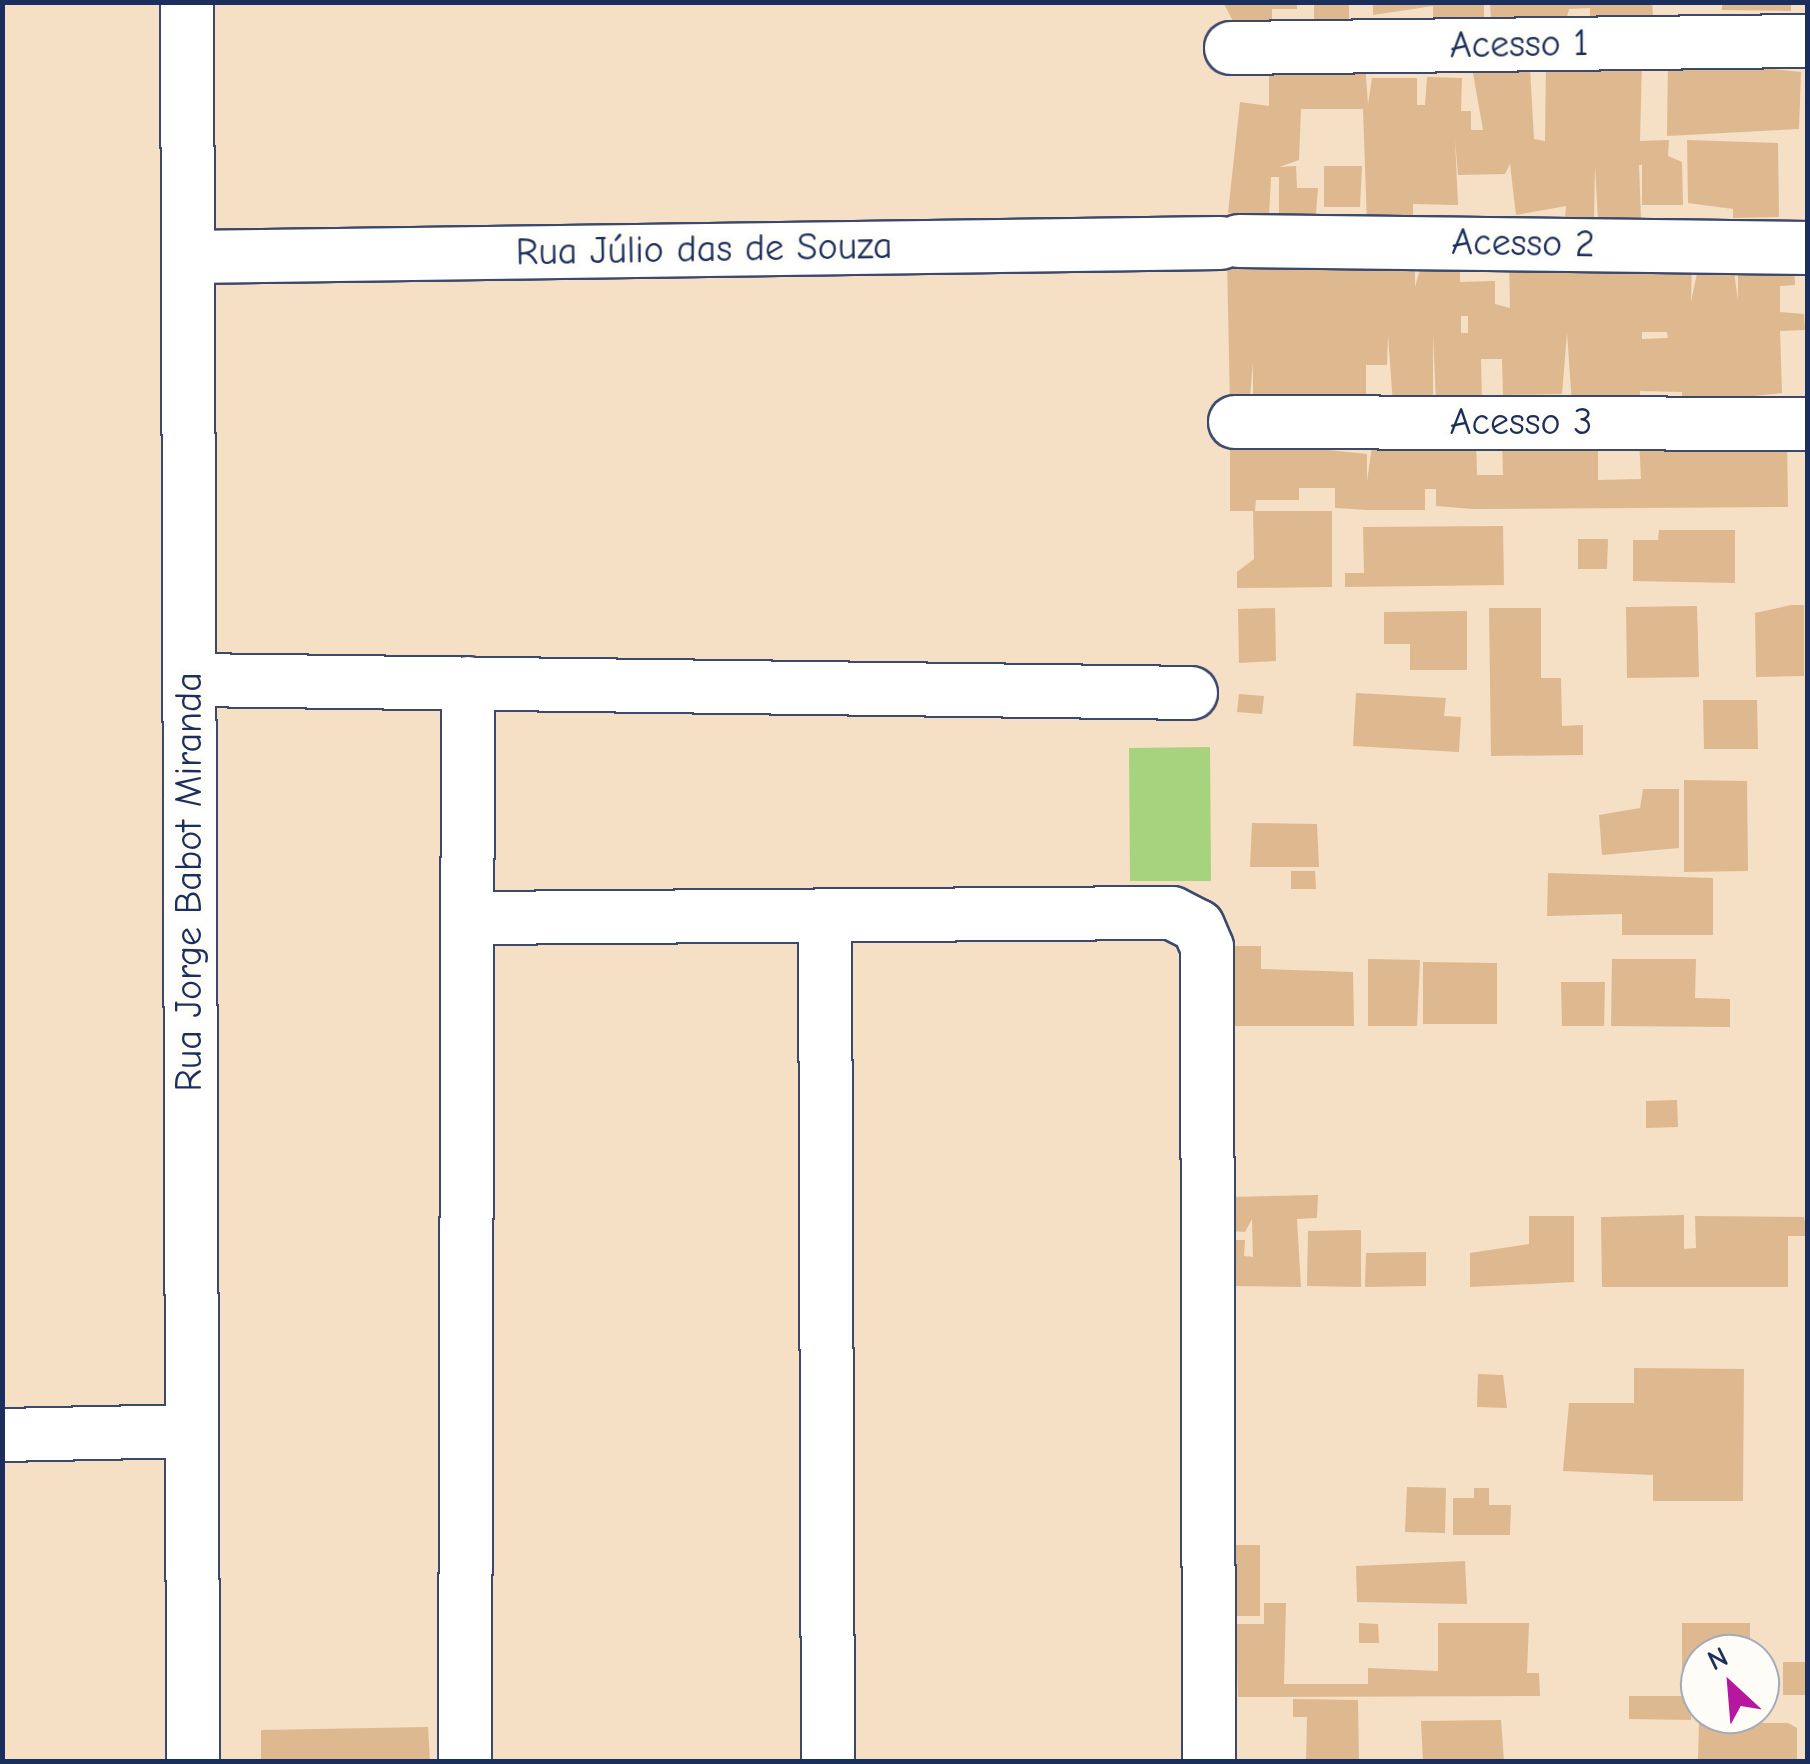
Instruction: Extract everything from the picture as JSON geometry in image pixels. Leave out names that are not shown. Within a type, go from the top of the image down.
[{"type":"street","name":"Rua Jorge Babot Miranda","points":[[187,2],[194,1762]]},
{"type":"street","name":"Acesso 1","points":[[1231,48],[1808,41]]},
{"type":"street","name":"Rua Júlio das de Souza","points":[[188,256],[1230,242]]},
{"type":"street","name":"Acesso 2","points":[[1230,242],[1808,248]]},
{"type":"street","name":"Acesso 3","points":[[1235,422],[1808,424]]},
{"type":"street","points":[[190,680],[1191,693]]},
{"type":"street","points":[[465,1762],[468,683]]},
{"type":"street","points":[[468,918],[1172,913],[1198,926],[1207,946],[1209,1762]]},
{"type":"street","points":[[825,916],[828,1762]]},
{"type":"street","points":[[2,1435],[192,1431]]},
{"type":"green space","points":[[1210,747],[1211,881],[1130,881],[1129,748]]},
{"type":"building","points":[[1223,2],[1297,2],[1297,9],[1272,9],[1272,24],[1235,25]]},
{"type":"building","points":[[1314,2],[1349,2],[1349,23],[1314,23]]},
{"type":"building","points":[[1373,2],[1484,2],[1484,20],[1433,21],[1433,6],[1373,15]]},
{"type":"building","points":[[1490,2],[1652,2],[1653,15],[1590,19],[1590,8],[1569,9],[1567,17],[1491,20]]},
{"type":"building","points":[[1722,2],[1791,2],[1791,11],[1722,10]]},
{"type":"building","points":[[1668,57],[1801,72],[1799,129],[1667,136]]},
{"type":"building","points":[[1642,59],[1640,141],[1669,140],[1668,156],[1682,162],[1683,205],[1642,205],[1639,165],[1641,219],[1598,220],[1595,165],[1594,219],[1565,220],[1566,206],[1516,215],[1510,164],[1505,174],[1458,175],[1455,139],[1458,205],[1413,204],[1413,224],[1367,225],[1363,109],[1301,109],[1299,160],[1279,167],[1296,166],[1297,188],[1318,188],[1315,226],[1279,227],[1279,177],[1271,177],[1269,216],[1228,213],[1240,102],[1269,106],[1269,72],[1365,64],[1368,104],[1372,78],[1417,78],[1417,105],[1425,105],[1427,77],[1462,78],[1461,111],[1471,111],[1471,130],[1483,130],[1471,62],[1530,68],[1534,139],[1545,141],[1546,61]]},
{"type":"building","points":[[1687,140],[1778,143],[1779,217],[1733,218],[1733,209],[1688,203]]},
{"type":"building","points":[[1324,166],[1362,166],[1360,207],[1324,207]]},
{"type":"building","points":[[1509,255],[1692,259],[1691,302],[1699,264],[1733,265],[1738,300],[1738,260],[1794,262],[1795,285],[1780,286],[1780,312],[1804,314],[1805,330],[1780,331],[1782,393],[1682,404],[1682,392],[1640,391],[1640,404],[1572,404],[1567,333],[1562,394],[1503,395],[1502,359],[1481,359],[1482,404],[1436,404],[1433,333],[1433,406],[1393,405],[1388,335],[1387,365],[1366,365],[1366,407],[1331,406],[1331,394],[1253,400],[1253,362],[1249,408],[1230,407],[1227,257],[1326,269],[1326,256],[1415,256],[1415,287],[1421,266],[1460,266],[1460,282],[1495,281],[1495,304],[1510,308]],"holes":[[[1461,316],[1468,316],[1468,333],[1461,333]],[[1642,332],[1667,332],[1668,338],[1642,339]]]},
{"type":"building","points":[[1476,439],[1477,475],[1503,475],[1502,439],[1598,439],[1598,480],[1641,479],[1639,439],[1787,439],[1788,507],[1473,509],[1436,506],[1436,489],[1425,489],[1425,510],[1368,510],[1335,508],[1335,488],[1299,488],[1299,500],[1256,500],[1255,511],[1332,511],[1332,587],[1237,588],[1237,572],[1254,559],[1253,511],[1230,511],[1230,440],[1367,454],[1367,481],[1373,440]]},
{"type":"building","points":[[1503,526],[1504,585],[1345,587],[1345,573],[1364,573],[1363,527]]},
{"type":"building","points":[[1659,530],[1735,530],[1735,583],[1633,581],[1633,540],[1658,540]]},
{"type":"building","points":[[1578,539],[1608,539],[1607,569],[1578,569]]},
{"type":"building","points":[[1804,605],[1804,676],[1756,677],[1755,613]]},
{"type":"building","points":[[1697,606],[1699,677],[1627,678],[1626,607]]},
{"type":"building","points":[[1275,608],[1276,661],[1239,663],[1238,609]]},
{"type":"building","points":[[1489,608],[1541,608],[1541,678],[1561,678],[1562,726],[1583,725],[1583,755],[1491,756]]},
{"type":"building","points":[[1467,611],[1467,670],[1410,670],[1410,644],[1384,644],[1384,612]]},
{"type":"building","points":[[1356,693],[1446,698],[1444,716],[1461,717],[1459,752],[1353,746]]},
{"type":"building","points":[[1239,694],[1264,696],[1262,714],[1237,712]]},
{"type":"building","points":[[1703,700],[1757,700],[1758,749],[1704,749]]},
{"type":"building","points":[[1684,780],[1747,781],[1748,871],[1684,872]]},
{"type":"building","points":[[1643,789],[1679,789],[1679,848],[1602,855],[1599,815],[1640,808]]},
{"type":"building","points":[[1252,823],[1317,824],[1319,867],[1250,867]]},
{"type":"building","points":[[1291,871],[1315,871],[1316,889],[1291,889]]},
{"type":"building","points":[[1548,873],[1713,878],[1713,935],[1622,935],[1622,914],[1547,916]]},
{"type":"building","points":[[1232,946],[1261,946],[1261,969],[1353,972],[1354,1026],[1232,1026]]},
{"type":"building","points":[[1368,959],[1420,960],[1417,1026],[1368,1026]]},
{"type":"building","points":[[1612,959],[1696,959],[1695,998],[1730,999],[1730,1027],[1611,1026]]},
{"type":"building","points":[[1423,962],[1497,963],[1497,1024],[1423,1024]]},
{"type":"building","points":[[1561,982],[1605,982],[1604,1026],[1562,1026]]},
{"type":"building","points":[[1677,1100],[1678,1127],[1646,1128],[1646,1101]]},
{"type":"building","points":[[1318,1195],[1317,1218],[1297,1219],[1301,1287],[1233,1286],[1232,1240],[1245,1240],[1244,1256],[1253,1257],[1252,1219],[1245,1232],[1232,1231],[1232,1197]]},
{"type":"building","points":[[1684,1215],[1684,1249],[1696,1248],[1695,1216],[1804,1217],[1808,1236],[1788,1236],[1788,1287],[1602,1287],[1601,1217]]},
{"type":"building","points":[[1529,1216],[1574,1216],[1574,1282],[1470,1287],[1470,1253],[1529,1244]]},
{"type":"building","points":[[1361,1230],[1361,1287],[1307,1286],[1308,1231]]},
{"type":"building","points":[[1426,1252],[1426,1286],[1365,1287],[1366,1253]]},
{"type":"building","points":[[1634,1368],[1744,1369],[1743,1501],[1653,1501],[1653,1475],[1563,1471],[1569,1403],[1634,1403]]},
{"type":"building","points":[[1478,1374],[1503,1375],[1507,1408],[1477,1407]]},
{"type":"building","points":[[1407,1487],[1446,1488],[1445,1533],[1405,1532]]},
{"type":"building","points":[[1474,1488],[1489,1488],[1489,1505],[1511,1505],[1510,1535],[1453,1535],[1453,1498],[1474,1498]]},
{"type":"building","points":[[1235,1545],[1260,1545],[1260,1616],[1236,1616]]},
{"type":"building","points":[[1465,1561],[1467,1604],[1357,1602],[1356,1566]]},
{"type":"building","points":[[1264,1603],[1286,1603],[1284,1684],[1368,1684],[1368,1668],[1438,1671],[1438,1623],[1529,1623],[1527,1673],[1539,1673],[1540,1696],[1238,1697],[1236,1624],[1264,1624]]},
{"type":"building","points":[[1359,1623],[1378,1624],[1379,1643],[1359,1643]]},
{"type":"building","points":[[1682,1623],[1750,1623],[1750,1634],[1682,1634]]},
{"type":"building","points":[[1783,1662],[1806,1662],[1806,1695],[1783,1695]]},
{"type":"building","points":[[1629,1696],[1680,1696],[1680,1720],[1629,1719]]},
{"type":"building","points":[[1293,1699],[1358,1700],[1359,1762],[1306,1762],[1307,1717],[1293,1717]]},
{"type":"building","points":[[1501,1720],[1504,1762],[1423,1762],[1421,1721]]},
{"type":"building","points":[[1780,1723],[1797,1728],[1797,1761],[1698,1760],[1699,1734],[1780,1734]]},
{"type":"building","points":[[428,1727],[430,1762],[261,1762],[261,1730]]}]
